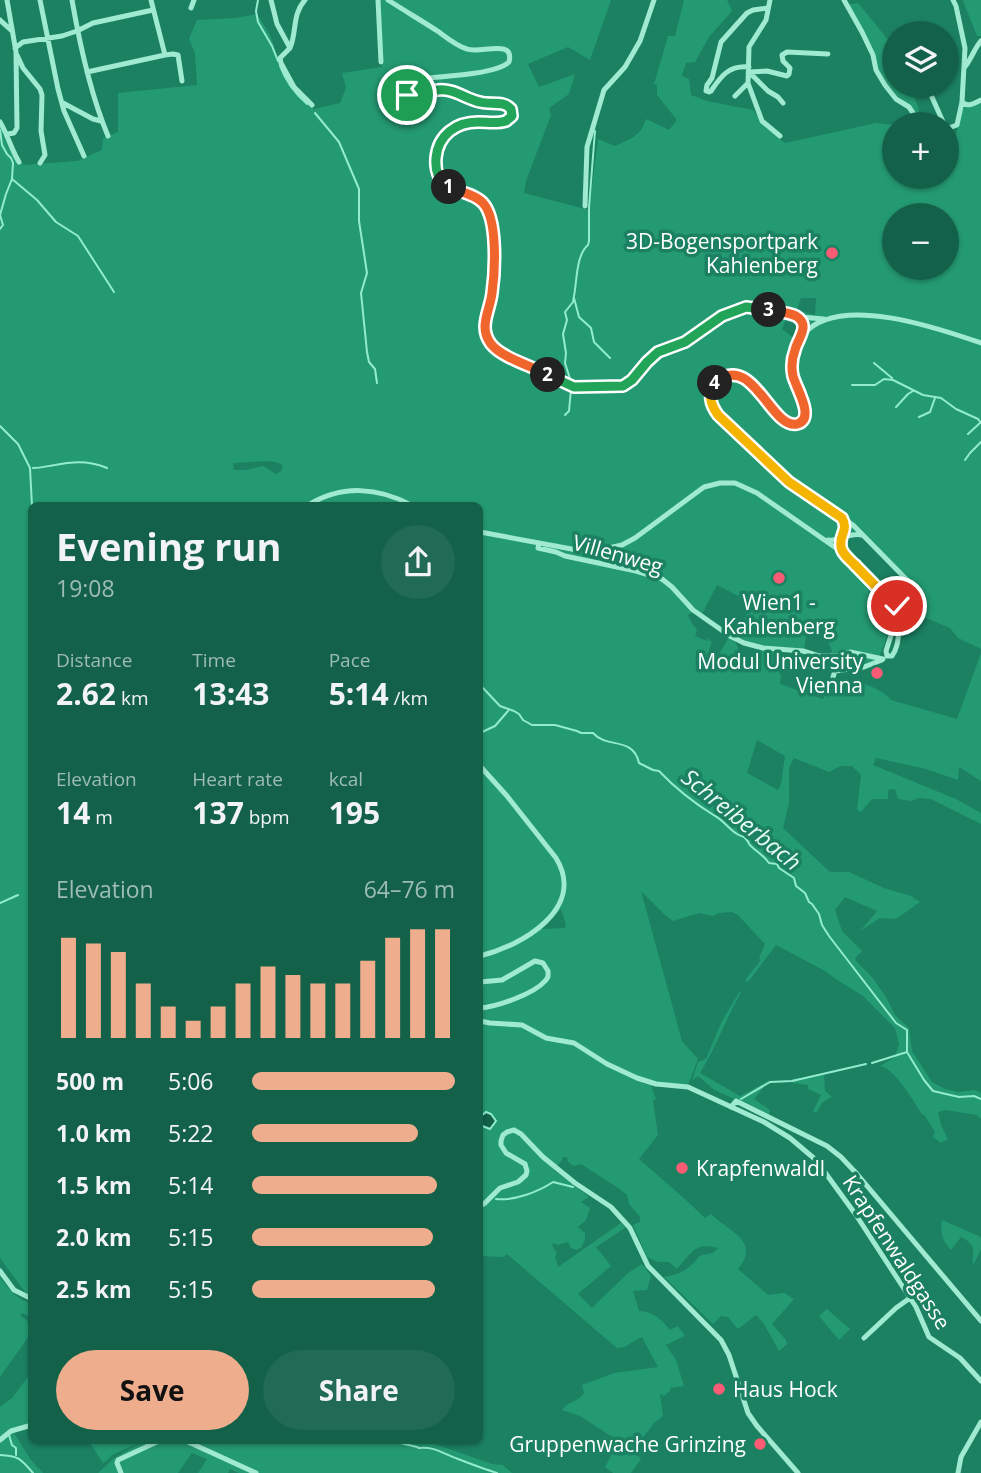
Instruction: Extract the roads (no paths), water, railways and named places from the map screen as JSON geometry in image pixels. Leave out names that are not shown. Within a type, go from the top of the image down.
[{"type":"street","points":[[7,0],[15,50],[18,128],[14,133],[8,134]]},
{"type":"street","points":[[40,0],[62,103],[84,156]]},
{"type":"street","points":[[72,0],[87,72],[107,136]]},
{"type":"street","points":[[151,0],[165,55]]},
{"type":"street","points":[[191,8],[194,0]]},
{"type":"street","points":[[271,0],[277,23],[290,48]]},
{"type":"street","points":[[305,0],[297,14],[293,44],[280,58],[294,88],[312,105]]},
{"type":"street","points":[[377,0],[381,62]]},
{"type":"street","points":[[388,0],[464,48],[479,51],[501,47],[509,53],[509,62],[502,68],[413,79],[407,82],[405,90],[407,95],[413,97],[445,90],[480,102],[505,104],[511,109],[512,116],[506,121],[465,123],[450,130],[443,137],[436,160],[439,178],[446,185],[480,199],[489,212],[494,245],[492,295],[484,325],[489,342],[502,354],[571,386],[620,387],[628,384],[658,352],[685,342],[710,323],[734,310],[746,307],[797,318],[827,319],[850,314],[877,316],[981,343]]},
{"type":"street","points":[[585,206],[587,147],[604,90],[625,67],[640,41],[654,0]]},
{"type":"street","points":[[770,0],[762,28],[749,47],[748,83],[762,121],[780,136]]},
{"type":"street","points":[[844,0],[862,32],[873,55],[876,70],[885,85],[896,99],[912,112]]},
{"type":"street","points":[[953,0],[964,43],[959,116]]},
{"type":"street","points":[[768,8],[747,13],[721,42],[706,91],[711,91],[723,74],[737,67],[787,76],[791,71],[782,55],[788,52],[828,54]]},
{"type":"street","points":[[15,50],[23,42],[77,31],[93,23],[153,10]]},
{"type":"street","points":[[0,20],[23,42]]},
{"type":"street","points":[[964,68],[981,41]]},
{"type":"street","points":[[15,50],[23,68],[42,95],[41,131],[46,155],[40,163]]},
{"type":"street","points":[[87,72],[173,54],[178,55],[182,81]]},
{"type":"street","points":[[749,69],[768,91],[783,103]]},
{"type":"street","points":[[735,96],[748,83]]},
{"type":"street","points":[[962,102],[970,105],[981,100]]},
{"type":"street","points":[[62,103],[102,121]]},
{"type":"street","points":[[0,122],[19,162]]},
{"type":"street","points":[[797,318],[803,327],[792,363],[794,381],[805,409],[805,417],[801,422],[786,422],[747,381],[737,376],[725,376],[715,383],[711,391],[711,402],[718,415],[789,482],[853,525],[908,581],[909,596],[900,621],[898,643],[892,656],[864,667],[835,671],[833,677]]},
{"type":"street","points":[[802,335],[827,319]]},
{"type":"street","points":[[483,533],[583,550],[617,547],[635,538],[709,485],[725,482],[739,484],[752,490],[845,554],[892,603],[902,605],[909,596]]},
{"type":"street","points":[[315,502],[336,492],[356,490],[385,494],[404,502]]},
{"type":"street","points":[[839,515],[845,525],[841,546],[845,554]]},
{"type":"street","points":[[819,535],[832,541],[854,534],[863,536]]},
{"type":"street","name":"Villenweg","points":[[539,543],[538,548],[565,556],[662,579],[692,610],[744,643],[763,648],[803,651],[819,656],[840,656],[850,652],[885,658]]},
{"type":"street","points":[[885,658],[895,623],[892,603]]},
{"type":"street","points":[[483,769],[556,858],[564,883],[561,901],[547,920],[526,937],[506,948],[483,955]]},
{"type":"street","points":[[483,982],[502,980],[535,961],[543,963],[548,971],[547,979],[540,986],[507,1002],[483,1008]]},
{"type":"street","name":"Krapfenwaldgasse","points":[[483,1022],[522,1025],[549,1039],[574,1043],[643,1081],[687,1087],[733,1104],[802,1147],[816,1160],[870,1235],[918,1310],[929,1337],[961,1358],[981,1381]]},
{"type":"street","points":[[733,1104],[836,1152],[981,1321]]},
{"type":"street","points":[[483,1204],[500,1188],[522,1180],[526,1175],[525,1164],[504,1152],[501,1145],[503,1135],[514,1130],[522,1134],[575,1183],[611,1207],[630,1228],[648,1266],[723,1342],[748,1413],[797,1473]]},
{"type":"street","points":[[0,1271],[14,1290],[28,1297]]},
{"type":"street","points":[[864,1338],[910,1298]]},
{"type":"street","points":[[958,1473],[961,1457],[981,1422]]},
{"type":"street","points":[[0,1440],[8,1433],[28,1426]]},
{"type":"street","points":[[121,1473],[118,1460],[152,1444]]},
{"type":"street","points":[[193,1444],[256,1473]]},
{"type":"waterway","points":[[258,0],[258,22],[278,61]]},
{"type":"waterway","points":[[280,66],[291,87],[307,104]]},
{"type":"waterway","points":[[315,113],[339,142],[359,189],[359,221],[367,273],[361,293],[367,352],[369,362],[375,369],[377,383]]},
{"type":"waterway","points":[[0,130],[2,145],[13,163],[12,179],[0,215],[3,225],[0,229]]},
{"type":"waterway","points":[[571,382],[565,363],[565,312],[573,302],[579,262],[589,241],[595,131]]},
{"type":"waterway","points":[[12,179],[37,200],[56,222],[78,236],[114,292]]},
{"type":"waterway","points":[[574,298],[579,317],[591,328],[594,342],[610,358]]},
{"type":"waterway","points":[[874,363],[892,378]]},
{"type":"waterway","points":[[852,385],[875,385],[884,379],[893,380],[923,395],[941,398],[981,423]]},
{"type":"waterway","points":[[565,415],[569,411],[571,389]]},
{"type":"waterway","points":[[896,407],[913,391]]},
{"type":"waterway","points":[[919,417],[930,412],[935,398]]},
{"type":"waterway","points":[[968,434],[980,423]]},
{"type":"waterway","points":[[0,426],[18,444],[30,468],[32,502]]},
{"type":"waterway","points":[[965,460],[981,442]]},
{"type":"waterway","points":[[33,468],[75,462],[107,468]]},
{"type":"waterway","name":"Schreiberbach","points":[[483,688],[500,706],[514,711],[532,725],[555,725],[581,733],[593,733],[605,741],[631,749],[639,763],[659,771],[672,784],[744,838],[769,863],[777,864],[794,878],[796,886],[805,893],[819,914],[829,936],[896,1023],[907,1030],[907,1052],[933,1091],[981,1099]]},
{"type":"waterway","points":[[483,732],[495,726],[508,711]]},
{"type":"waterway","points":[[0,903],[18,895]]},
{"type":"waterway","points":[[872,1063],[907,1052]]},
{"type":"waterway","points":[[741,1099],[770,1082],[792,1081],[866,1064]]},
{"type":"waterway","points":[[496,1199],[526,1195],[553,1182],[573,1187]]},
{"type":"waterway","points":[[9,1435],[16,1448],[16,1455]]},
{"type":"waterway","points":[[404,1444],[434,1449],[497,1473]]},
{"type":"waterway","points":[[0,1455],[19,1459],[33,1473]]},
{"type":"place","name":"3D-Bogensportpark Kahlenberg","points":[[832,253]]},
{"type":"place","name":"Wien1 - Kahlenberg","points":[[779,578]]},
{"type":"place","name":"Modul University Vienna","points":[[877,673]]},
{"type":"place","name":"Krapfenwaldl","points":[[682,1168]]},
{"type":"place","name":"Haus Hock","points":[[719,1389]]},
{"type":"place","name":"Gruppenwache Grinzing","points":[[760,1444]]}]
